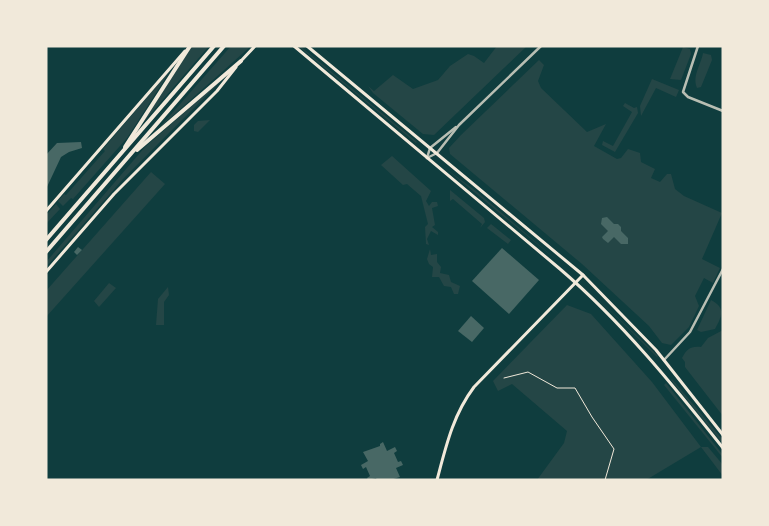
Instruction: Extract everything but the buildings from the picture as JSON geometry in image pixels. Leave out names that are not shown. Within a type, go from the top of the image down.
[{"type":"highway","points":[[120,157],[190,46]]},
{"type":"highway","points":[[46,240],[120,157],[214,46]]},
{"type":"highway","points":[[46,252],[224,46]]},
{"type":"highway","points":[[124,162],[241,62]]},
{"type":"main road","points":[[46,211],[190,46]]},
{"type":"main road","points":[[46,272],[145,162],[217,91],[255,46]]},
{"type":"main road","points":[[294,46],[576,284],[657,366],[723,448]]},
{"type":"main road","points":[[307,46],[583,275],[664,360],[723,435]]},
{"type":"main road","points":[[437,480],[451,426],[464,400],[474,387],[583,275]]},
{"type":"main road","points":[[657,366],[664,360]]},
{"type":"street","points":[[428,158],[430,148],[459,125],[541,46]]},
{"type":"street","points":[[698,46],[683,92],[688,97],[723,110]]},
{"type":"street","points":[[428,158],[437,153],[459,125]]},
{"type":"street","points":[[664,360],[690,332],[723,269]]},
{"type":"path","points":[[504,378],[528,372],[557,388],[575,388],[614,448],[605,480]]},
{"type":"shaded area","points":[[192,46],[209,46],[141,125]]},
{"type":"shaded area","points":[[231,46],[251,46],[160,127]]},
{"type":"shaded area","points":[[298,46],[300,46],[417,142],[416,143]]},
{"type":"shaded area","points":[[497,46],[527,46],[434,135],[423,134],[373,93],[368,86],[374,91],[393,75],[413,89],[438,80],[450,66],[468,54],[484,63]]},
{"type":"shaded area","points":[[683,47],[690,49],[691,54],[681,80],[670,79]]},
{"type":"shaded area","points":[[703,53],[711,55],[712,60],[701,87],[697,88],[696,74]]},
{"type":"shaded area","points":[[539,60],[544,65],[538,81],[541,88],[587,132],[606,124],[594,146],[617,159],[621,158],[628,149],[640,153],[641,162],[655,169],[651,178],[660,182],[667,174],[671,174],[675,189],[684,196],[722,213],[702,259],[720,268],[713,283],[704,278],[695,296],[699,306],[689,327],[671,345],[662,343],[649,326],[582,264],[450,154],[449,148],[461,135]]},
{"type":"shaded area","points":[[172,68],[127,138],[73,199],[71,198],[63,206],[58,201],[64,194],[66,195],[105,151],[103,149]]},
{"type":"shaded area","points":[[226,76],[123,179],[46,267],[46,262],[145,147]]},
{"type":"shaded area","points":[[652,79],[679,90],[676,97],[656,88],[641,116],[640,106]]},
{"type":"shaded area","points":[[625,103],[634,108],[637,107],[638,113],[615,152],[602,145],[603,141],[613,146],[632,112],[623,106]]},
{"type":"shaded area","points":[[210,120],[198,132],[194,131],[194,125],[198,121]]},
{"type":"shaded area","points":[[392,156],[431,191],[426,201],[429,206],[432,202],[437,202],[438,206],[432,208],[435,225],[432,227],[438,232],[438,235],[431,231],[427,239],[429,245],[426,244],[425,227],[428,224],[421,196],[407,184],[403,185],[381,165]]},
{"type":"shaded area","points":[[445,168],[476,191],[565,267]]},
{"type":"shaded area","points":[[151,172],[165,184],[46,317],[46,291]]},
{"type":"shaded area","points":[[450,190],[484,218],[485,222],[480,228],[482,224],[453,199],[450,201]]},
{"type":"shaded area","points":[[56,204],[60,209],[46,224],[46,215]]},
{"type":"shaded area","points":[[491,224],[511,240],[508,244],[487,228]]},
{"type":"shaded area","points":[[430,249],[431,255],[437,254],[437,262],[441,267],[440,273],[449,275],[451,282],[460,286],[458,294],[454,294],[451,287],[444,286],[439,277],[432,277],[433,267],[427,259]]},
{"type":"shaded area","points":[[109,283],[116,288],[99,307],[94,301]]},
{"type":"shaded area","points":[[168,287],[169,295],[164,302],[164,325],[156,325],[158,299]]},
{"type":"shaded area","points":[[590,291],[658,356],[657,357]]},
{"type":"shaded area","points":[[711,300],[721,309],[721,316],[715,329],[701,332],[697,330]]},
{"type":"shaded area","points":[[567,305],[591,314],[652,382],[701,447],[646,480],[537,480],[564,443],[567,431],[512,384],[498,391],[493,381]]},
{"type":"shaded area","points":[[723,330],[723,416],[685,367],[685,362],[682,358],[689,349],[701,347],[708,338]]},
{"type":"shaded area","points":[[671,380],[723,440],[723,444]]},
{"type":"shaded area","points":[[666,383],[723,455],[723,458],[664,385]]},
{"type":"shaded area","points":[[701,447],[708,447],[723,465],[723,476]]}]
